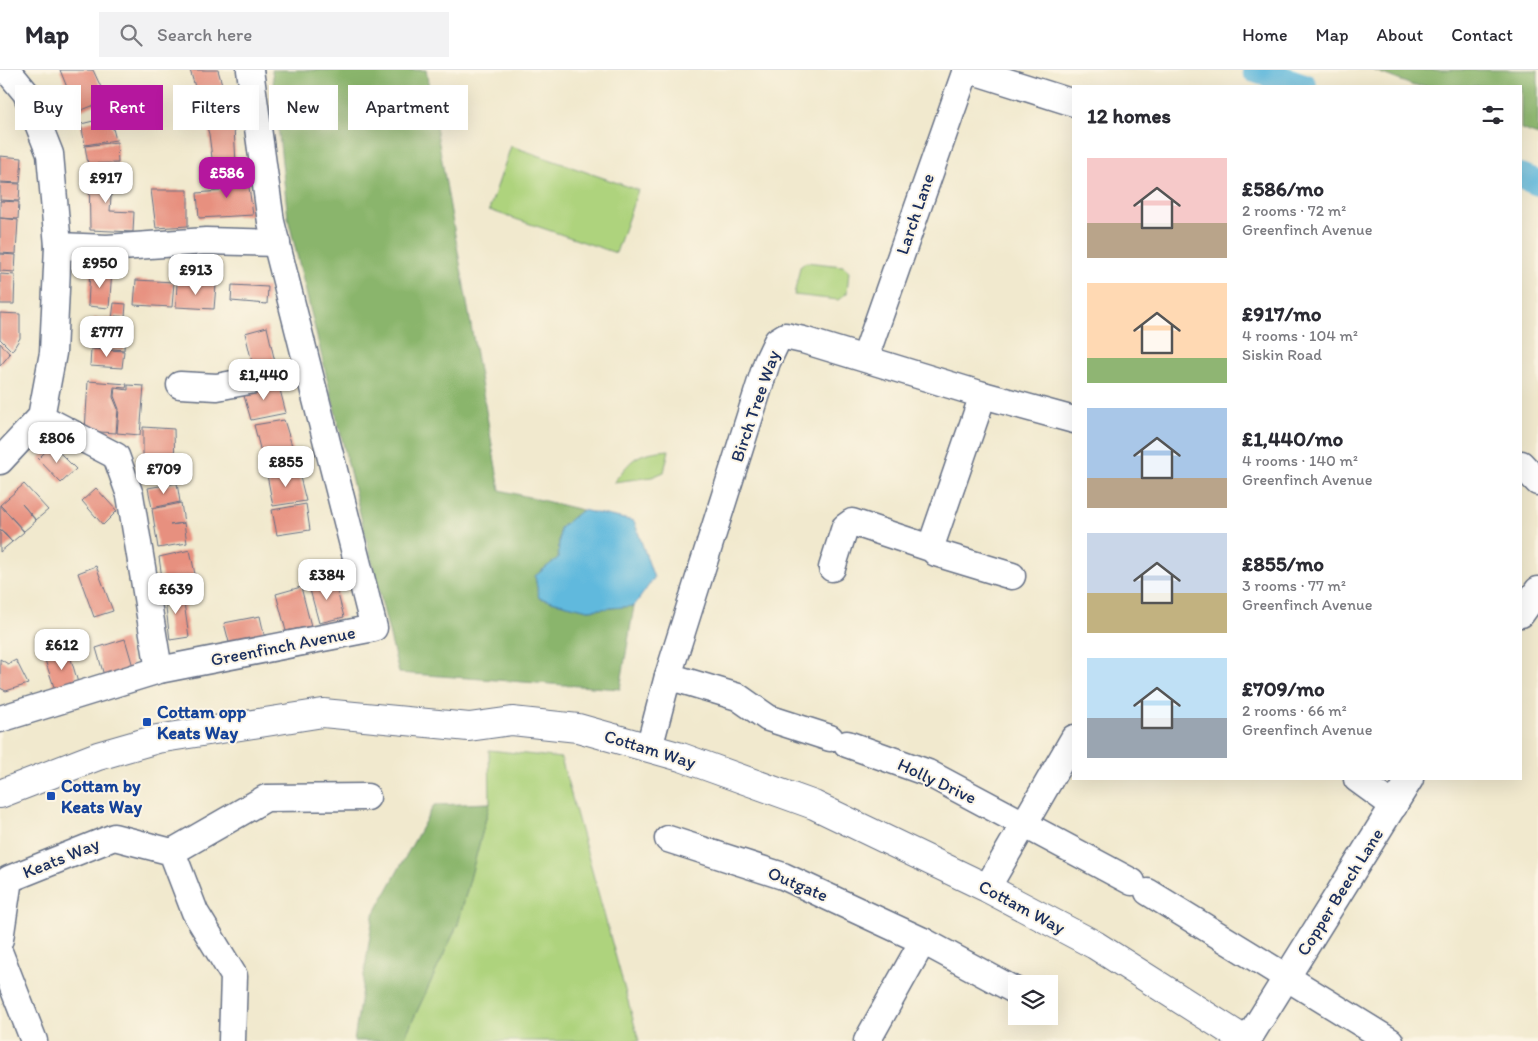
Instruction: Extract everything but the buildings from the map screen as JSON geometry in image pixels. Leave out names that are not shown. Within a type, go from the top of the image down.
[{"type":"main road","name":"Cottam Way","points":[[0,794],[98,756],[157,739],[323,713],[469,727],[512,720],[578,728],[681,757],[814,805],[987,888],[1095,945],[1247,1041]]},
{"type":"street","points":[[1,458],[41,417],[54,353],[58,246],[50,154],[26,93],[7,70]]},
{"type":"street","name":"Greenfinch Avenue","points":[[0,719],[159,670],[374,628],[271,222],[250,70]]},
{"type":"street","name":"Larch Lane","points":[[865,358],[966,70]]},
{"type":"street","points":[[970,70],[1072,102]]},
{"type":"street","points":[[58,246],[107,248],[206,241],[277,243]]},
{"type":"street","name":"Birch Tree Way","points":[[649,748],[668,676],[768,362],[777,341],[785,336],[794,338],[983,395],[1072,419]]},
{"type":"street","points":[[180,385],[216,387],[308,370]]},
{"type":"street","points":[[933,549],[931,546],[983,395]]},
{"type":"street","points":[[41,417],[116,456],[130,495],[159,670]]},
{"type":"street","points":[[1522,465],[1538,482]]},
{"type":"street","points":[[832,568],[845,527],[852,522],[933,549],[936,553],[1012,576]]},
{"type":"street","points":[[1522,613],[1538,590]]},
{"type":"street","name":"Holly Drive","points":[[668,676],[738,697],[768,718],[928,773],[1140,887],[1286,978]]},
{"type":"street","points":[[987,888],[1072,741]]},
{"type":"street","points":[[1358,780],[1394,806]]},
{"type":"street","name":"Copper Beech Lane","points":[[1247,1041],[1409,780]]},
{"type":"street","points":[[232,1041],[234,976],[196,912],[172,852],[266,798],[367,797]]},
{"type":"street","name":"Keats Way","points":[[0,939],[9,879],[114,837],[172,852]]},
{"type":"street","name":"Outgate","points":[[668,839],[783,876],[923,942],[1008,987]]},
{"type":"street","points":[[867,1041],[923,942]]},
{"type":"street","points":[[0,954],[34,1041]]},
{"type":"street","points":[[1286,978],[1390,1041]]},
{"type":"green space","points":[[272,70],[426,70],[429,85],[348,85],[348,130],[437,130],[500,490],[582,510],[560,528],[558,558],[535,576],[539,598],[588,610],[634,606],[620,689],[399,673],[288,218],[278,130],[338,130],[338,85],[274,85]]},
{"type":"green space","points":[[1373,70],[1538,70],[1538,135],[1522,129],[1522,85],[1411,85]]},
{"type":"green space","points":[[511,146],[638,190],[616,253],[489,210]]},
{"type":"green space","points":[[806,262],[843,266],[849,271],[847,293],[838,300],[794,295],[800,267]]},
{"type":"green space","points":[[669,450],[664,472],[652,477],[614,482],[637,457]]},
{"type":"green space","points":[[489,750],[561,758],[639,1041],[403,1041],[458,924],[490,803]]},
{"type":"green space","points":[[490,803],[458,924],[403,1041],[354,1041],[373,916],[434,805]]},
{"type":"water","points":[[582,510],[634,521],[654,578],[634,606],[588,610],[539,598],[535,576],[558,558],[560,528]]},
{"type":"waterway","points":[[1255,70],[1301,85]]},
{"type":"waterway","points":[[1522,176],[1538,183]]},
{"type":"place","name":"Cottam opp Keats Way","points":[[147,722]]},
{"type":"place","name":"Cottam by Keats Way","points":[[51,796]]}]
